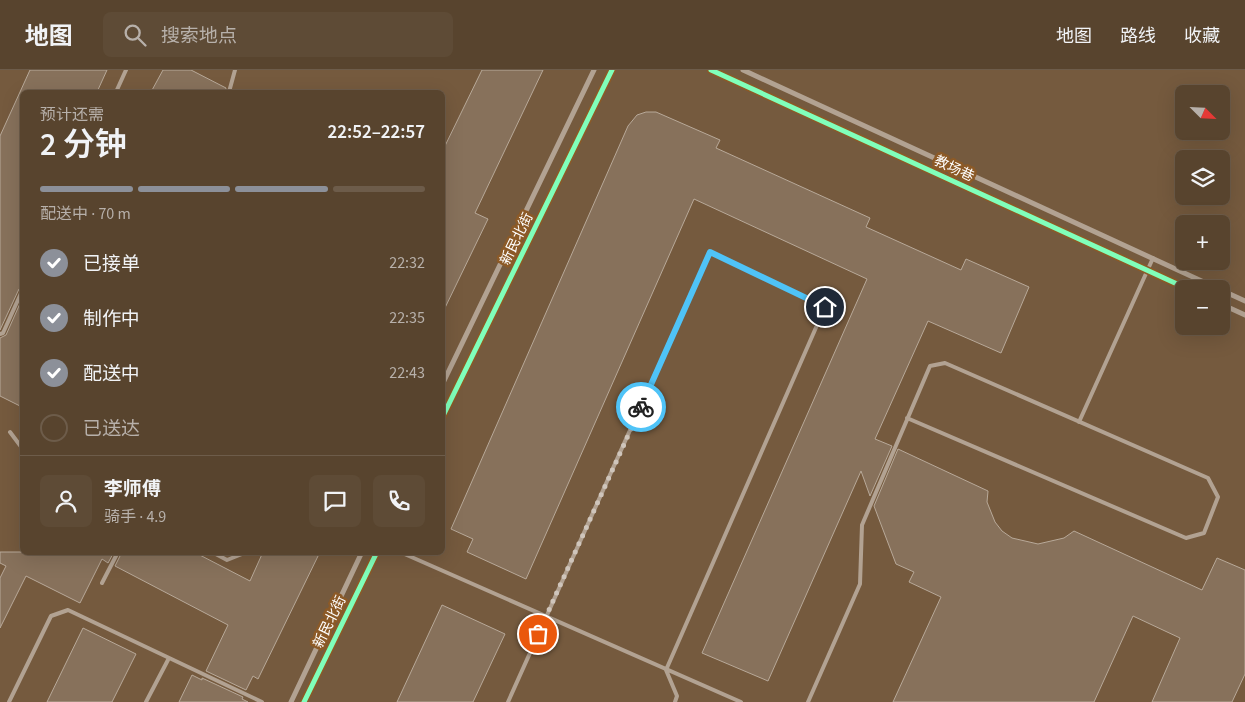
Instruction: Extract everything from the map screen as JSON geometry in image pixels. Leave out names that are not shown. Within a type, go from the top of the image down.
[{"type":"street","name":"新民北街","points":[[445,379],[594,70]]},
{"type":"street","name":"新民北街","points":[[445,412],[612,70]]},
{"type":"street","name":"教场巷","points":[[711,70],[1175,283]]},
{"type":"street","name":"教场巷","points":[[743,70],[1201,280]]},
{"type":"street","name":"教场巷","points":[[1230,294],[1245,301]]},
{"type":"street","points":[[1230,308],[1245,315]]},
{"type":"street","name":"新民北街","points":[[291,702],[361,555]]},
{"type":"street","name":"新民北街","points":[[304,702],[376,555]]},
{"type":"lane","points":[[117,90],[126,70]]},
{"type":"lane","points":[[230,90],[235,70]]},
{"type":"lane","points":[[508,702],[710,252],[825,307],[666,670],[677,696],[675,702]]},
{"type":"lane","points":[[1080,422],[1153,258]]},
{"type":"lane","points":[[0,334],[3,333],[20,295]]},
{"type":"lane","points":[[808,702],[860,584],[862,525],[907,418],[930,366],[945,363],[1208,478],[1218,497],[1204,533],[1186,538],[907,418]]},
{"type":"lane","points":[[10,432],[20,445]]},
{"type":"lane","points":[[102,583],[116,555]]},
{"type":"lane","points":[[218,555],[227,560],[240,555]]},
{"type":"lane","points":[[407,555],[741,702]]},
{"type":"lane","points":[[9,702],[51,616],[68,610],[262,702]]},
{"type":"lane","points":[[146,702],[169,658]]},
{"type":"building","points":[[30,70],[107,70],[98,90],[21,90]]},
{"type":"building","points":[[163,70],[191,70],[226,88],[226,90],[152,90]]},
{"type":"building","points":[[482,70],[543,70],[475,213],[488,219],[445,308],[445,146]]},
{"type":"building","points":[[20,92],[20,288],[0,330],[0,136]]},
{"type":"building","points":[[646,112],[656,112],[720,140],[716,148],[870,218],[866,227],[961,270],[966,259],[1029,287],[1001,353],[928,321],[875,439],[892,446],[870,496],[861,471],[768,681],[702,653],[867,279],[694,199],[526,579],[467,552],[473,539],[451,529],[628,126],[637,115]]},
{"type":"building","points":[[20,304],[20,406],[0,396],[0,338],[6,335]]},
{"type":"building","points":[[898,449],[988,491],[987,502],[995,522],[1002,531],[1012,538],[1038,544],[1064,538],[1074,531],[1202,590],[1217,558],[1245,570],[1245,674],[1232,702],[1152,702],[1180,638],[1133,616],[1094,702],[893,702],[941,597],[909,582],[914,572],[896,564],[874,506]]},
{"type":"building","points":[[0,552],[20,552],[20,555],[112,555],[108,563],[102,559],[80,603],[26,576],[0,628],[0,578],[6,566],[0,563]]},
{"type":"building","points":[[120,555],[200,555],[250,581],[262,555],[319,555],[258,679],[253,676],[246,690],[206,671],[228,625],[115,566]]},
{"type":"building","points":[[442,605],[505,634],[473,702],[397,702]]},
{"type":"building","points":[[83,628],[136,654],[112,702],[47,702]]},
{"type":"building","points":[[192,675],[243,697],[242,699],[248,702],[179,702]]},
{"type":"cycle path","points":[[445,412],[612,70]]},
{"type":"cycle path","points":[[711,70],[1175,283]]},
{"type":"cycle path","points":[[304,702],[376,555]]},
{"type":"way so far","points":[[538,634],[641,407]]},
{"type":"route","points":[[641,407],[710,252],[825,307]]}]
